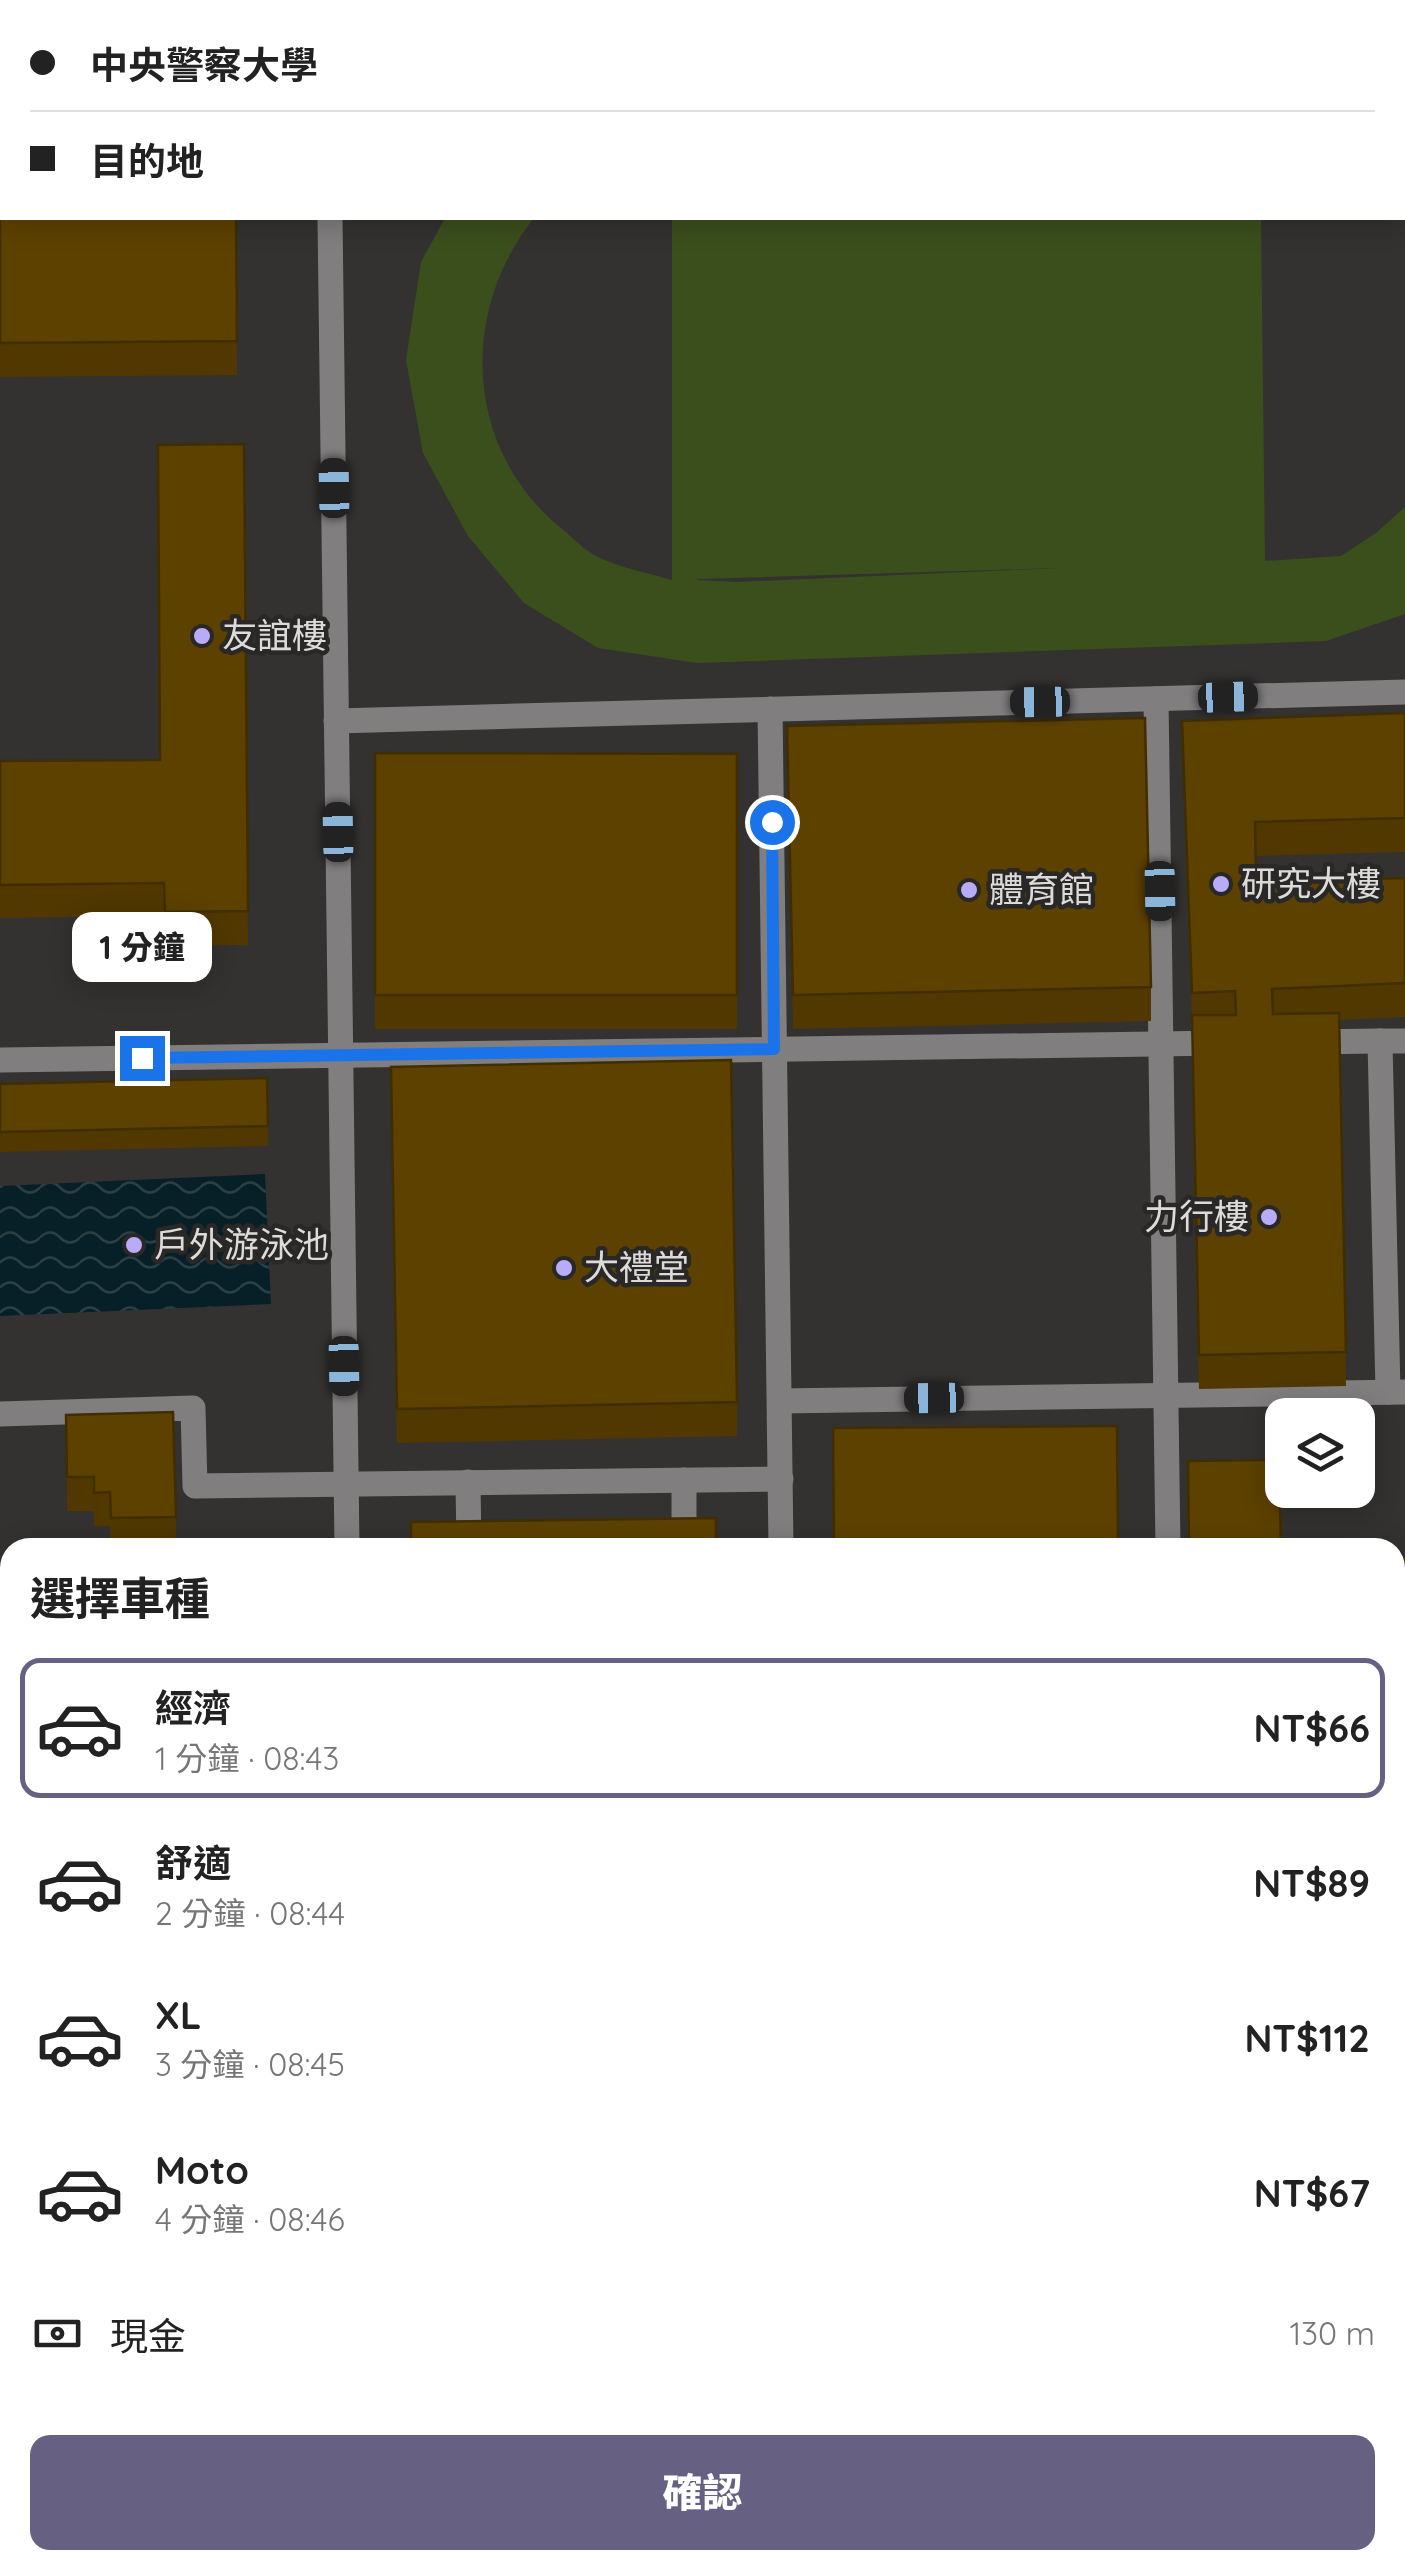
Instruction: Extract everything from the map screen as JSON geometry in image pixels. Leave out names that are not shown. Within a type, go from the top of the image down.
[{"type":"street","points":[[330,220],[346,1538]]},
{"type":"street","points":[[336,721],[1405,692]]},
{"type":"street","points":[[1156,699],[1164,1044],[1168,1538]]},
{"type":"street","points":[[770,709],[782,1538]]},
{"type":"street","points":[[780,1401],[1396,1392],[1392,1041],[1281,1043]]},
{"type":"street","points":[[0,1060],[1242,1043]]},
{"type":"street","points":[[0,1414],[193,1408],[195,1486],[780,1480]]},
{"type":"street","points":[[684,1480],[684,1538]]},
{"type":"street","points":[[468,1482],[469,1538]]},
{"type":"green space","points":[[444,220],[533,220],[509,255],[493,296],[484,338],[483,380],[490,421],[506,461],[530,497],[579,544],[607,561],[672,580],[672,220],[1261,220],[1265,561],[1341,556],[1376,533],[1405,507],[1405,614],[1326,641],[697,663],[598,648],[524,603],[468,536],[423,453],[406,360],[421,262]],"holes":[[[1059,568],[738,582],[698,579]]]},
{"type":"water","name":"戶外游泳池","points":[[265,1174],[271,1304],[0,1316],[0,1186]]},
{"type":"building","points":[[0,220],[236,220],[237,341],[0,343]]},
{"type":"building","name":"友誼樓","points":[[244,444],[248,911],[165,912],[164,883],[0,885],[0,761],[160,760],[158,445]]},
{"type":"building","points":[[1405,713],[1405,818],[1255,822],[1256,882],[1405,878],[1405,983],[1272,989],[1273,1014],[1339,1013],[1346,1352],[1199,1355],[1192,1015],[1236,1015],[1235,991],[1192,993],[1182,721]]},
{"type":"building","name":"體育館","points":[[1145,718],[1151,987],[793,995],[787,726]]},
{"type":"building","points":[[375,753],[737,754],[737,995],[375,995]]},
{"type":"building","name":"大禮堂","points":[[731,1060],[737,1402],[397,1409],[391,1067]]},
{"type":"building","points":[[267,1078],[268,1126],[0,1132],[0,1084]]},
{"type":"building","points":[[173,1412],[176,1517],[111,1518],[110,1492],[94,1493],[94,1477],[67,1477],[66,1415]]},
{"type":"building","points":[[1117,1426],[1118,1538],[834,1538],[833,1428]]},
{"type":"building","points":[[1265,1460],[1265,1508],[1280,1508],[1281,1538],[1189,1538],[1188,1461]]},
{"type":"building","points":[[716,1518],[716,1538],[411,1538],[411,1522]]},
{"type":"place","name":"友誼樓","points":[[202,636]]},
{"type":"place","name":"研究大樓","points":[[1221,884]]},
{"type":"place","name":"體育館","points":[[969,890]]},
{"type":"place","name":"力行樓","points":[[1269,1217]]},
{"type":"place","name":"戶外游泳池","points":[[134,1245]]},
{"type":"place","name":"大禮堂","points":[[564,1268]]},
{"type":"route","points":[[142,1058],[774,1049],[772,822]]}]
